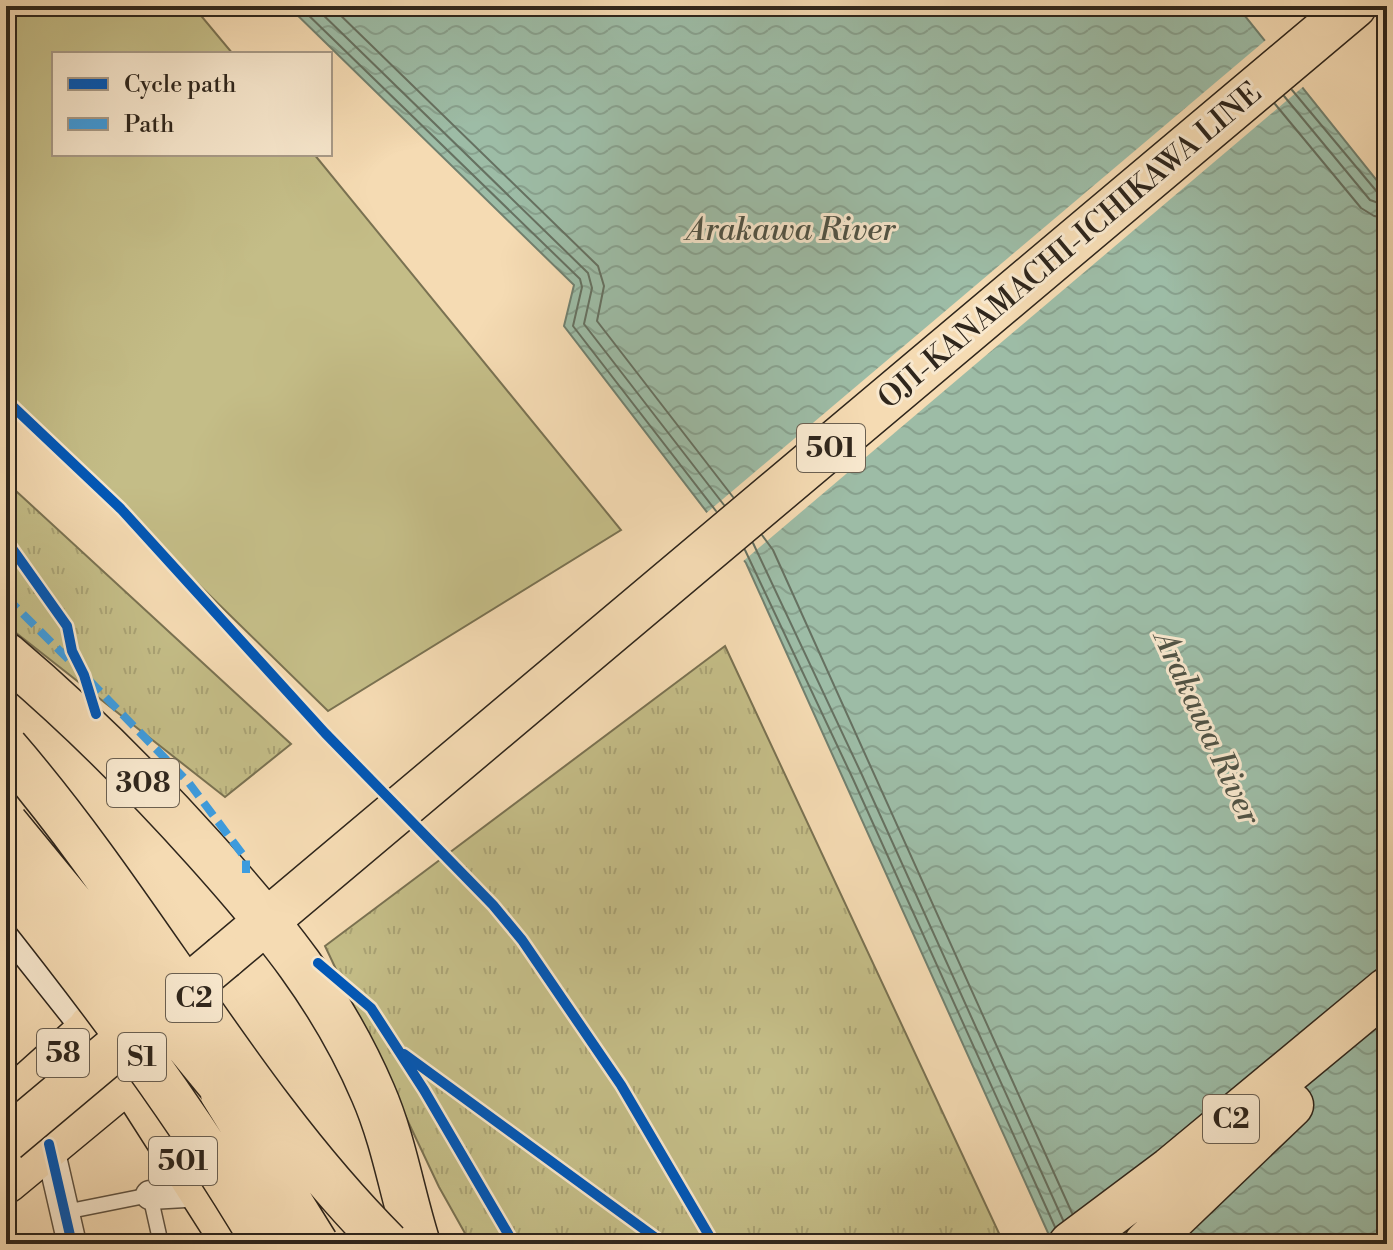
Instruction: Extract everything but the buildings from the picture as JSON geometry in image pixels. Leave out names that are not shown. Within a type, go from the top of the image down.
[{"type":"main road","name":"OJI-KANAMACHI-ICHIKAWA LINE","points":[[268,922],[1354,6]]},
{"type":"main road","name":"308","points":[[6,655],[128,768],[268,922]]},
{"type":"main road","name":"C2","points":[[6,748],[80,838],[294,1138],[326,1179],[387,1244]]},
{"type":"main road","name":"S1","points":[[6,799],[141,970],[215,1081],[316,1244]]},
{"type":"main road","name":"C2","points":[[6,824],[268,1142],[363,1244]]},
{"type":"main road","points":[[6,851],[106,1014]]},
{"type":"main road","name":"S1","points":[[6,879],[79,970],[173,1100],[265,1244]]},
{"type":"main road","points":[[6,920],[106,1014]]},
{"type":"main road","name":"58","points":[[6,1140],[268,922]]},
{"type":"main road","points":[[268,922],[309,973],[351,1045],[375,1096],[418,1244]]},
{"type":"main road","points":[[1118,1244],[1387,992]]},
{"type":"main road","name":"C2","points":[[1071,1244],[1171,1169],[1387,992]]},
{"type":"main road","name":"58","points":[[6,1105],[106,1014]]},
{"type":"main road","name":"501","points":[[106,1014],[144,1066],[203,1192],[235,1244]]},
{"type":"main road","points":[[1146,1244],[1387,1014]]},
{"type":"main road","name":"C2","points":[[1099,1244],[1163,1198],[1387,1014]]},
{"type":"main road","name":"58","points":[[6,1181],[144,1066]]},
{"type":"main road","points":[[144,1066],[215,1136],[280,1244]]},
{"type":"street","points":[[49,1144],[72,1244]]},
{"type":"street","points":[[150,1195],[203,1192]]},
{"type":"lane","points":[[65,1212],[150,1195],[161,1244]]},
{"type":"green space","points":[[6,6],[193,6],[231,52],[52,52],[52,156],[316,156],[621,530],[328,711],[6,396]]},
{"type":"green space","points":[[6,480],[291,744],[225,797],[6,625]]},
{"type":"green space","points":[[725,646],[1004,1244],[471,1244],[439,1187],[325,946]]},
{"type":"water","name":"Arakawa River","points":[[288,6],[1237,6],[1387,193],[1387,1244],[1053,1244],[746,563],[564,326],[574,285]]},
{"type":"pier","points":[[1267,39],[1304,86],[741,563],[704,515]]},
{"type":"marked path","points":[[6,597],[72,663]]},
{"type":"marked path","points":[[89,680],[189,783],[246,859],[246,873]]},
{"type":"cycle path","points":[[6,400],[121,509],[325,733],[493,905],[522,940],[621,1085],[714,1244]]},
{"type":"cycle path","points":[[6,540],[67,626],[72,651],[84,675],[96,714]]},
{"type":"cycle path","points":[[318,963],[371,1008],[424,1090],[514,1244]]},
{"type":"cycle path","points":[[404,1054],[664,1244]]},
{"type":"cycle path","points":[[49,1144],[72,1244]]}]
